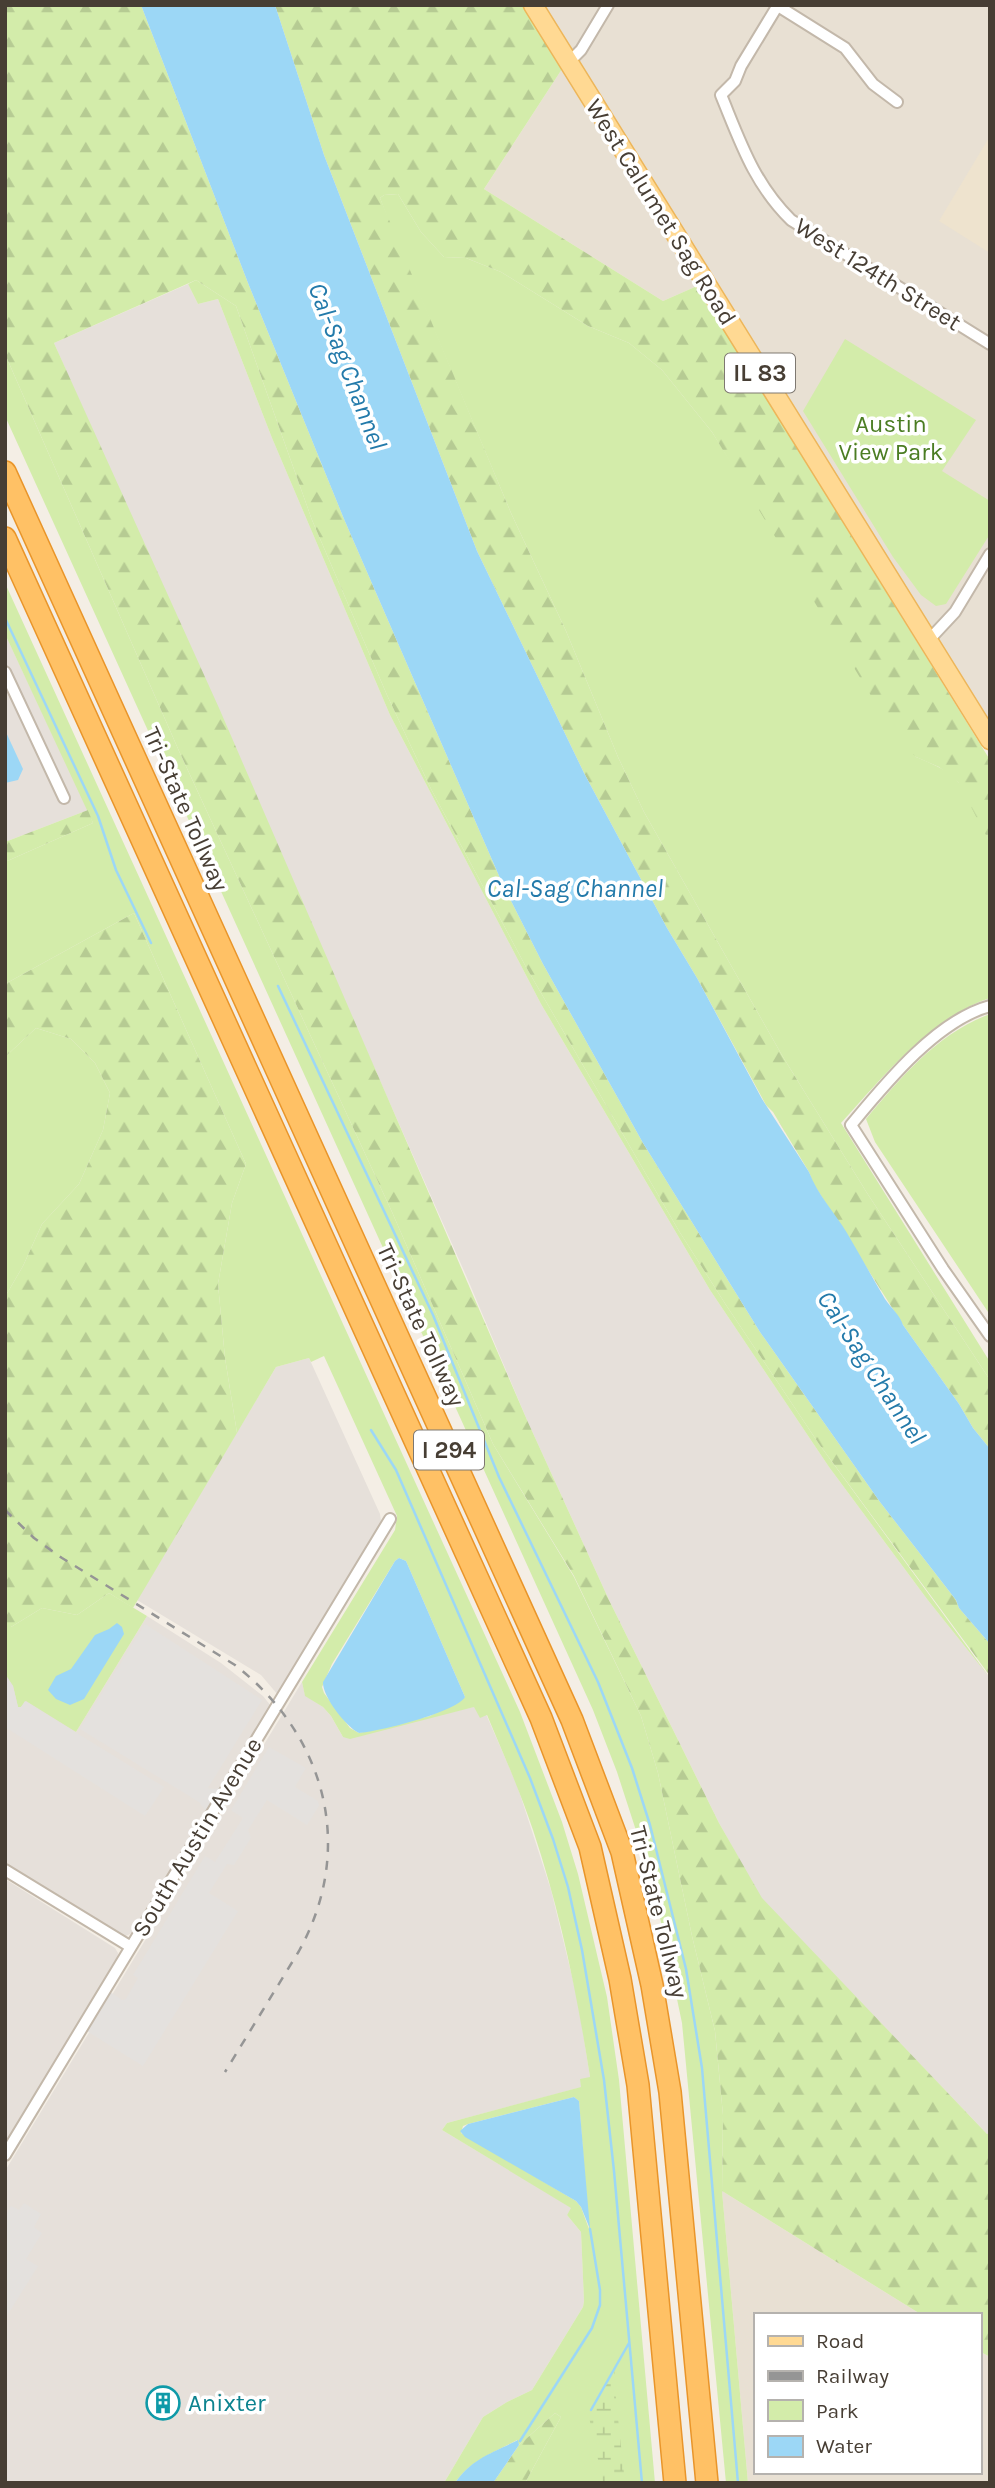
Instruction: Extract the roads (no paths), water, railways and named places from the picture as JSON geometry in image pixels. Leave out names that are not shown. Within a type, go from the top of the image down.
[{"type":"highway","name":"Tri-State Tollway","points":[[5,471],[572,1720],[622,1852],[652,1985],[670,2092],[707,2483]]},
{"type":"highway","name":"Tri-State Tollway","points":[[5,538],[541,1718],[590,1847],[620,1979],[638,2085],[675,2483]]},
{"type":"main road","name":"West Calumet Sag Road","points":[[533,5],[990,740]]},
{"type":"street","points":[[569,62],[581,50],[608,5]]},
{"type":"street","points":[[778,6],[845,48],[873,84],[897,102]]},
{"type":"street","name":"West 124th Street","points":[[778,6],[741,66],[735,81],[721,95],[737,140],[774,202],[791,220],[990,344]]},
{"type":"street","points":[[927,642],[955,612],[990,554]]},
{"type":"street","points":[[5,672],[64,798]]},
{"type":"street","points":[[990,1006],[977,1009],[932,1038],[884,1084],[851,1125],[922,1237],[990,1336]]},
{"type":"street","name":"South Austin Avenue","points":[[5,2155],[390,1519]]},
{"type":"street","points":[[5,1870],[131,1947]]},
{"type":"water","name":"Cal-Sag Channel","points":[[141,5],[275,5],[324,155],[477,551],[584,773],[762,1099],[809,1172],[821,1196],[847,1233],[885,1299],[990,1449],[990,1644],[959,1608],[956,1600],[880,1502],[760,1332],[643,1143],[543,964],[503,885],[344,519],[248,283]]},
{"type":"water","points":[[5,730],[23,769],[18,780],[5,783]]},
{"type":"water","points":[[399,1558],[406,1561],[465,1697],[459,1703],[433,1715],[359,1733],[336,1710],[326,1695],[323,1682]]},
{"type":"water","points":[[117,1623],[124,1634],[84,1699],[70,1705],[56,1699],[48,1690],[56,1676],[71,1669],[95,1635]]},
{"type":"water","points":[[574,2097],[579,2101],[590,2229],[576,2201],[465,2137],[460,2131],[468,2124]]},
{"type":"water","points":[[518,2440],[519,2445],[493,2483],[455,2483],[475,2462]]},
{"type":"waterway","points":[[5,618],[98,816],[116,870],[151,943]]},
{"type":"waterway","points":[[278,986],[433,1315],[499,1477],[598,1682],[632,1768],[650,1825],[686,1969],[702,2068],[738,2483]]},
{"type":"waterway","points":[[371,1430],[396,1470],[530,1778],[568,1887],[582,1950],[604,2080],[642,2483]]},
{"type":"waterway","points":[[520,2441],[592,2328],[600,2305],[590,2229]]},
{"type":"waterway","points":[[591,2410],[629,2343]]},
{"type":"railway","points":[[5,1510],[34,1538],[62,1558],[235,1665],[266,1693],[291,1725],[310,1760],[322,1796],[328,1834],[326,1873],[316,1912],[299,1951],[225,2072]]},
{"type":"place","name":"Anixter","points":[[163,2403]]},
{"type":"park label","name":"Austin View Park","points":[[891,438]]}]
